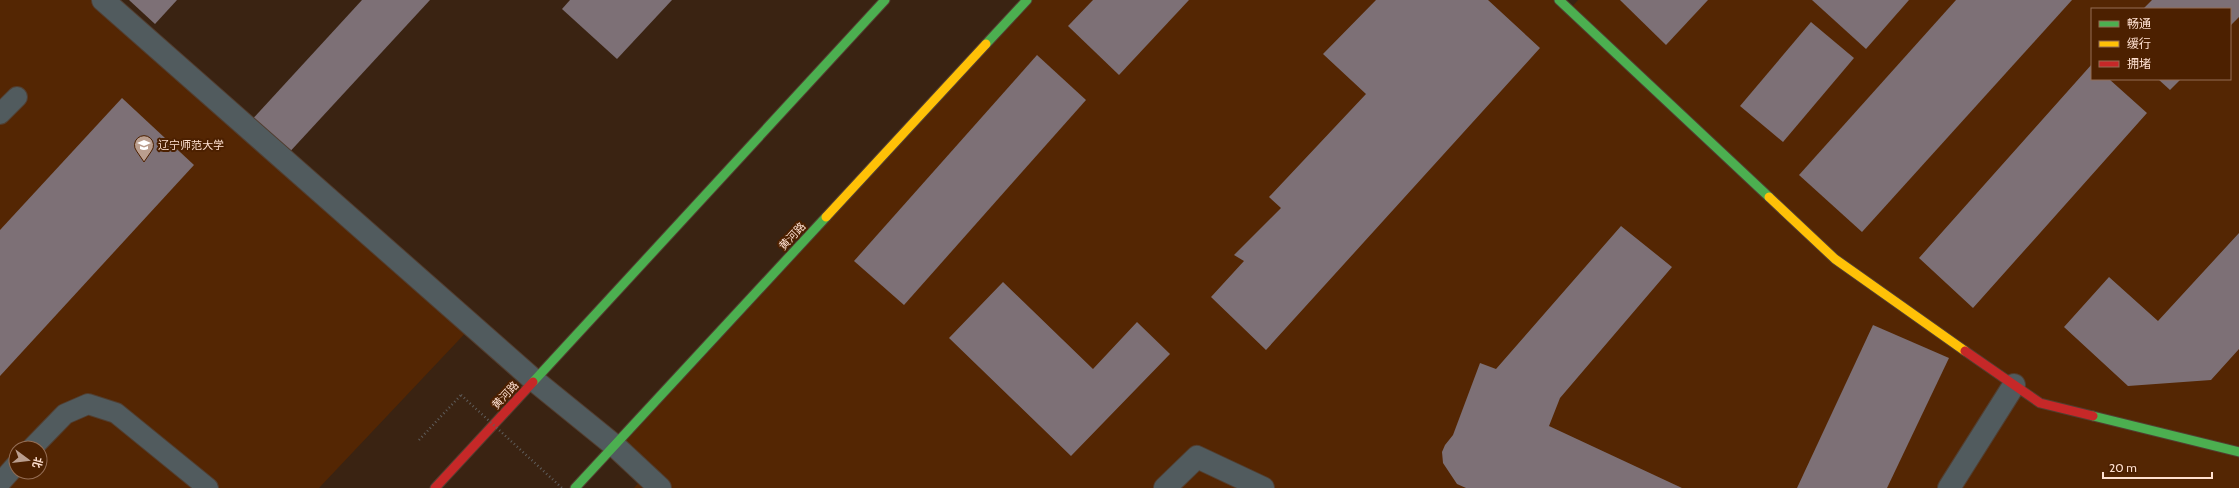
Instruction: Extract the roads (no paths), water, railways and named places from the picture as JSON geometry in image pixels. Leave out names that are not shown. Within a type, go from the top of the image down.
[{"type":"main road","name":"黄河路","points":[[435,488],[885,0]]},
{"type":"main road","name":"黄河路","points":[[575,488],[1026,0]]},
{"type":"main road","points":[[1569,3],[1835,259],[2040,403],[2239,452]]},
{"type":"street","points":[[103,0],[534,381],[615,446],[660,488]]},
{"type":"street","points":[[1949,488],[2014,385]]},
{"type":"street","points":[[1165,488],[1197,457],[1263,488]]},
{"type":"lane","points":[[0,114],[17,97]]},
{"type":"lane","points":[[40,440],[65,414],[88,404],[116,413],[208,488]]},
{"type":"lane","points":[[0,483],[8,474]]},
{"type":"place","name":"辽宁师范大学","points":[[144,162]]}]
